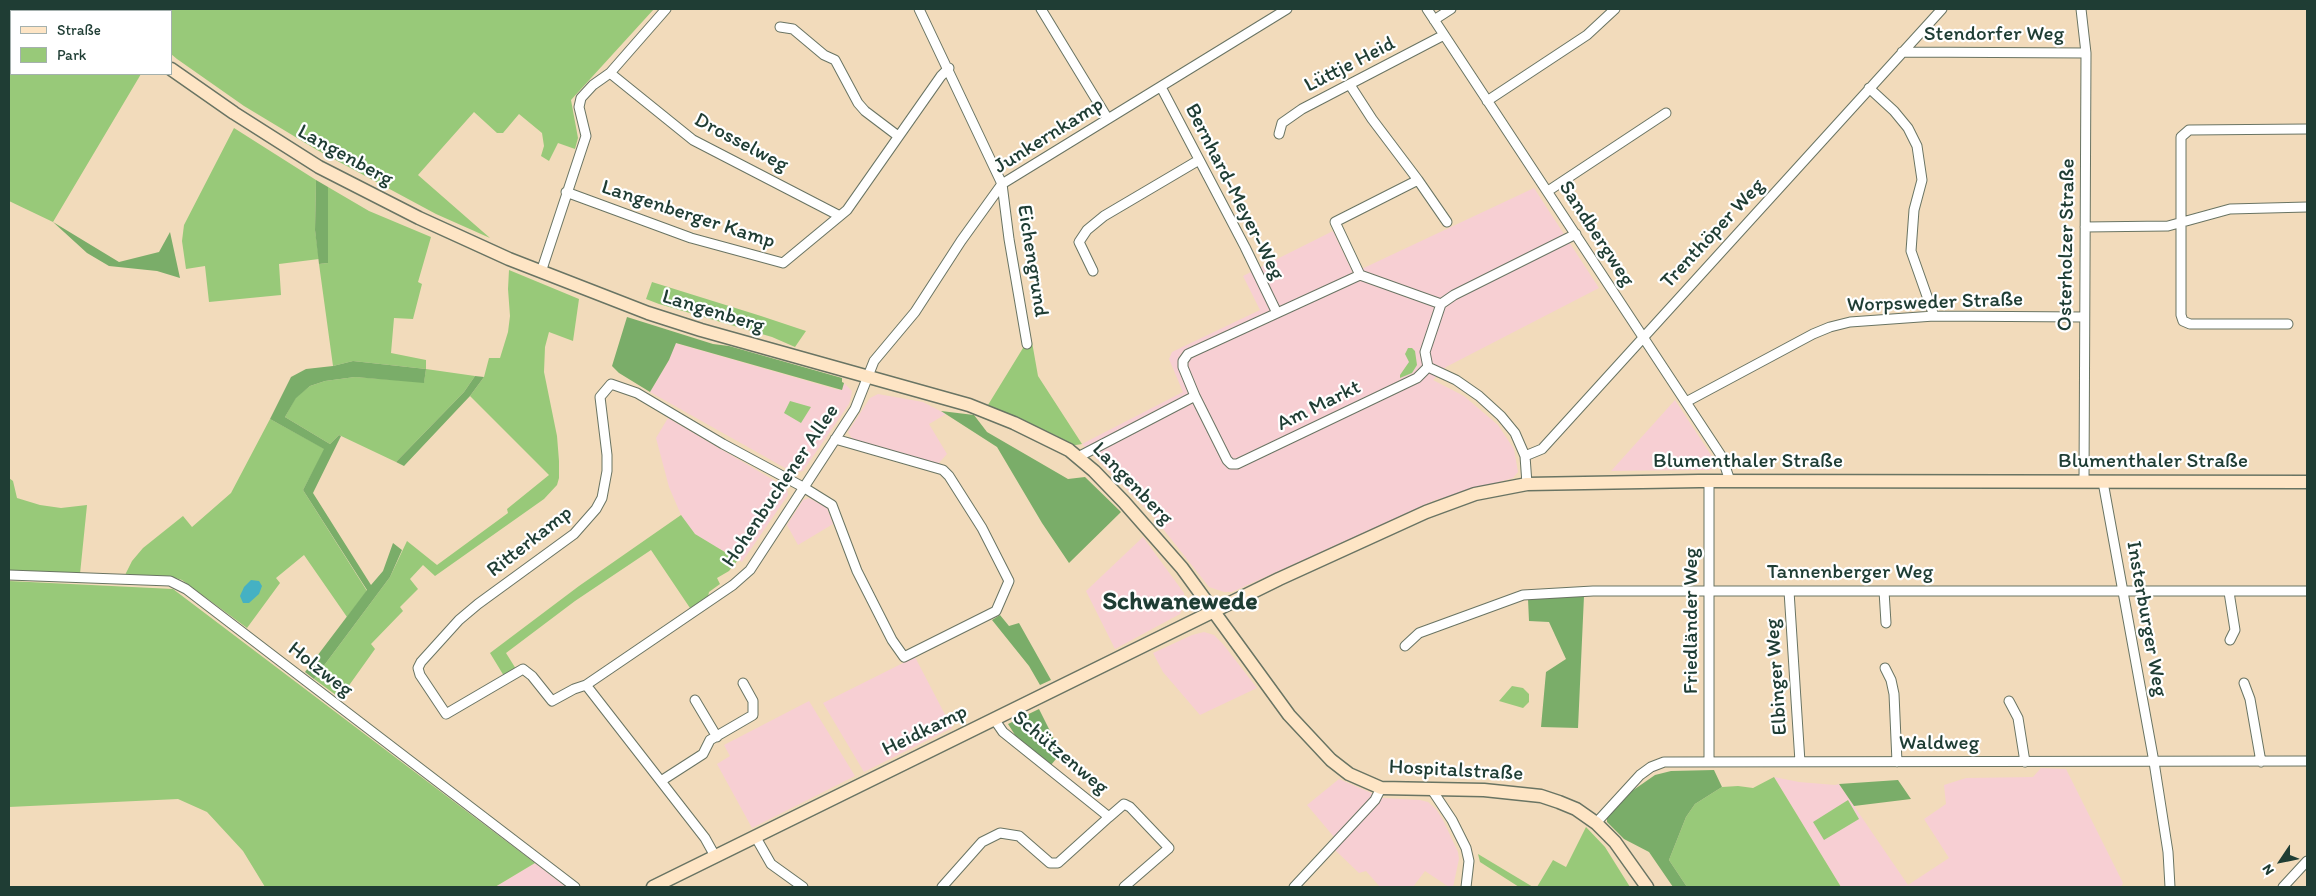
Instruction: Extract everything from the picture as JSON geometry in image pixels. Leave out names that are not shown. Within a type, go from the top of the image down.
[{"type":"main road","name":"Langenberg","points":[[172,70],[234,113],[320,167],[419,218],[541,272],[648,313],[701,330],[969,405],[1014,423],[1069,450],[1094,471],[1152,532],[1215,612]]},
{"type":"main road","name":"Blumenthaler Straße","points":[[1215,612],[1280,579],[1426,512],[1475,494],[1527,484],[1709,481],[2307,482]]},
{"type":"main road","name":"Heidkamp","points":[[653,887],[1215,612]]},
{"type":"main road","name":"Hospitalstraße","points":[[1215,612],[1285,710],[1309,739],[1330,760],[1350,774],[1381,788],[1484,790],[1541,796],[1576,810],[1596,824],[1615,842],[1647,887]]},
{"type":"street","points":[[541,272],[586,136],[579,106],[581,98],[593,85],[610,73],[666,9]]},
{"type":"street","name":"Eichengrund","points":[[919,9],[949,68],[1002,184],[1009,240],[1027,344]]},
{"type":"street","points":[[1040,9],[1108,119]]},
{"type":"street","name":"Junkernkamp","points":[[868,376],[880,351],[915,312],[971,226],[1002,184],[1287,9]]},
{"type":"street","name":"Sandbergweg","points":[[1427,9],[1548,190],[1725,462],[1730,481]]},
{"type":"street","points":[[1434,20],[1451,9]]},
{"type":"street","points":[[1487,101],[1587,34],[1615,9]]},
{"type":"street","name":"Trenthöper Weg","points":[[1524,456],[1542,449],[1942,9]]},
{"type":"street","name":"Osterholzer Straße","points":[[2081,9],[2086,53],[2084,482]]},
{"type":"street","points":[[780,27],[793,30],[824,55],[835,60],[858,103],[865,111],[898,136]]},
{"type":"street","name":"Lüttje Heid","points":[[1279,134],[1282,123],[1302,109],[1444,35]]},
{"type":"street","name":"Stendorfer Weg","points":[[1902,52],[2086,53]]},
{"type":"street","name":"Langenberger Kamp","points":[[566,192],[691,238],[777,263],[788,261],[838,215],[847,210],[941,76],[949,68]]},
{"type":"street","name":"Drosselweg","points":[[610,73],[693,140],[838,215]]},
{"type":"street","points":[[1350,85],[1372,120],[1418,180],[1447,222]]},
{"type":"street","name":"Bernhard-Meyer-Weg","points":[[1160,87],[1245,247],[1277,313]]},
{"type":"street","points":[[1869,88],[1894,111],[1908,128],[1917,146],[1922,180],[1914,210],[1911,251],[1934,316]]},
{"type":"street","points":[[1548,190],[1666,112]]},
{"type":"street","points":[[2288,324],[2190,324],[2184,321],[2181,315],[2182,137],[2184,132],[2189,130],[2307,129]]},
{"type":"street","points":[[1092,271],[1079,242],[1087,230],[1104,216],[1199,160]]},
{"type":"street","points":[[1418,180],[1335,222],[1360,274],[1441,304]]},
{"type":"street","points":[[2085,227],[2181,224],[2230,209],[2307,207]]},
{"type":"street","points":[[1527,484],[1524,456],[1515,433],[1501,416],[1479,396],[1456,380],[1428,367],[1425,352],[1441,304],[1454,295],[1576,234]]},
{"type":"street","name":"Am Markt","points":[[1360,274],[1188,354],[1183,361],[1183,367],[1195,396],[1227,460],[1231,464],[1237,464],[1417,378],[1428,367]]},
{"type":"street","name":"Worpsweder Straße","points":[[1686,402],[1830,327],[1850,322],[1934,316],[2084,317]]},
{"type":"street","name":"Hohenbuchener Allee","points":[[586,685],[733,585],[750,570],[855,409],[868,376]]},
{"type":"street","name":"Ritterkamp","points":[[586,685],[552,701],[532,676],[523,669],[446,714],[429,690],[418,668],[421,662],[459,620],[574,534],[596,509],[602,498],[607,456],[600,397],[611,384],[638,393],[723,444],[803,487]]},
{"type":"street","points":[[1078,458],[1195,396]]},
{"type":"street","points":[[803,487],[832,505],[857,570],[892,640],[904,657],[996,612],[1009,581],[982,528],[949,476],[943,470],[835,439]]},
{"type":"street","name":"Friedländer Weg","points":[[1708,762],[1709,481]]},
{"type":"street","name":"Insterburger Weg","points":[[2103,482],[2154,762],[2168,852],[2170,887]]},
{"type":"street","name":"Holzweg","points":[[9,575],[170,581],[186,589],[575,887]]},
{"type":"street","name":"Tannenberger Weg","points":[[1405,646],[1419,633],[1523,595],[1593,591],[1710,590],[2307,592]]},
{"type":"street","name":"Elbinger Weg","points":[[1789,591],[1800,762]]},
{"type":"street","points":[[1884,591],[1886,623]]},
{"type":"street","points":[[2229,592],[2235,630],[2230,640]]},
{"type":"street","points":[[1885,668],[1891,680],[1894,694],[1897,762]]},
{"type":"street","points":[[661,781],[703,754],[710,740],[753,715],[753,700],[743,682]]},
{"type":"street","points":[[2244,683],[2250,699],[2261,762]]},
{"type":"street","points":[[586,685],[706,838],[714,856]]},
{"type":"street","points":[[695,700],[717,737]]},
{"type":"street","points":[[2009,701],[2018,718],[2025,762]]},
{"type":"street","name":"Schützenweg","points":[[994,719],[1003,732],[1109,818],[1124,804],[1130,807],[1170,848],[1124,887]]},
{"type":"street","name":"Waldweg","points":[[1596,824],[1628,786],[1651,767],[1664,762],[2307,761]]},
{"type":"street","points":[[1294,887],[1375,800],[1381,788]]},
{"type":"street","points":[[1432,790],[1452,820],[1466,848],[1469,861],[1466,887]]},
{"type":"street","points":[[942,887],[982,842],[1000,833],[1019,836],[1050,863],[1058,863],[1109,818]]},
{"type":"street","points":[[755,836],[771,864],[803,887]]},
{"type":"street","points":[[2283,887],[2307,861]]},
{"type":"shaded area","points":[[1534,188],[1599,288],[1446,367],[1433,380],[1464,396],[1498,425],[1514,449],[1518,472],[1513,478],[1435,500],[1232,592],[1224,592],[1209,587],[1152,515],[1082,444],[1183,392],[1169,359],[1172,352],[1260,310],[1243,276],[1333,231],[1353,273]]},
{"type":"shaded area","points":[[675,343],[835,389],[842,390],[844,383],[852,391],[849,404],[803,471],[794,473],[650,392],[669,360]]},
{"type":"shaded area","points":[[878,394],[923,402],[946,414],[929,424],[947,454],[937,465],[854,440],[851,437],[848,432],[870,398]]},
{"type":"shaded area","points":[[1675,400],[1715,461],[1711,470],[1611,471]]},
{"type":"shaded area","points":[[668,418],[787,488],[788,495],[742,562],[694,534],[681,515],[669,487],[656,438]]},
{"type":"shaded area","points":[[809,498],[827,508],[833,524],[798,545],[787,525],[803,500]]},
{"type":"shaded area","points":[[1143,537],[1184,593],[1184,605],[1180,614],[1115,649],[1086,591]]},
{"type":"shaded area","points":[[1204,632],[1214,635],[1223,644],[1257,688],[1200,715],[1163,672],[1153,653],[1192,635]]},
{"type":"shaded area","points":[[915,657],[952,728],[864,772],[823,703]]},
{"type":"shaded area","points":[[809,701],[855,776],[752,828],[717,764],[730,756],[724,745]]},
{"type":"shaded area","points":[[2041,768],[2066,769],[2123,883],[2121,887],[1841,887],[1774,777],[1799,782],[1839,784],[1908,885],[1949,858],[1924,819],[1946,804],[1944,785],[1966,778],[2033,777]]},
{"type":"shaded area","points":[[1339,779],[1383,798],[1420,800],[1428,802],[1436,809],[1458,852],[1459,859],[1453,887],[1449,887],[1425,871],[1413,887],[1380,887],[1366,871],[1359,873],[1334,849],[1339,843],[1307,805]]},
{"type":"shaded area","points":[[535,863],[566,887],[495,887]]},
{"type":"green space","points":[[9,9],[74,9],[76,10],[10,10],[10,75],[140,75],[53,222],[9,201]]},
{"type":"green space","points":[[113,9],[654,9],[571,100],[578,138],[575,149],[558,143],[549,161],[541,156],[544,146],[542,133],[519,114],[503,133],[497,133],[474,112],[418,175],[490,238],[436,214],[317,150],[244,106],[177,59],[172,55],[172,10]]},
{"type":"green space","points":[[234,128],[316,180],[315,230],[319,259],[279,264],[281,295],[209,302],[205,266],[186,269],[182,241],[184,225]]},
{"type":"green space","points":[[316,180],[328,187],[328,263],[319,264],[315,230]]},
{"type":"green space","points":[[328,187],[369,211],[431,237],[418,282],[422,284],[413,319],[394,318],[391,353],[426,360],[426,369],[353,361],[333,366],[319,264],[328,263]]},
{"type":"green space","points":[[53,222],[119,262],[159,252],[170,232],[180,278],[157,271],[109,266],[87,253]]},
{"type":"green space","points":[[509,270],[579,299],[573,341],[549,332],[545,347],[544,372],[557,436],[559,478],[557,485],[544,499],[435,576],[423,565],[410,579],[418,589],[400,607],[403,611],[371,644],[375,649],[340,698],[314,679],[390,577],[407,541],[437,565],[508,513],[507,509],[549,475],[470,396],[484,377],[489,358],[500,358],[508,332],[510,316]]},
{"type":"green space","points":[[652,282],[806,331],[795,347],[772,337],[659,304],[646,299]]},
{"type":"green space","points":[[627,317],[713,344],[729,346],[842,378],[844,383],[842,390],[676,343],[669,360],[650,392],[619,373],[612,366]]},
{"type":"green space","points":[[1032,342],[1038,376],[1082,444],[1070,446],[1057,436],[988,405],[1023,348]]},
{"type":"green space","points":[[1408,348],[1412,348],[1415,351],[1417,365],[1412,373],[1400,378],[1409,362],[1405,354]]},
{"type":"green space","points":[[353,361],[426,369],[424,383],[355,377],[325,381],[310,386],[296,398],[285,417],[330,444],[339,435],[341,436],[313,493],[371,585],[383,571],[393,543],[402,550],[390,577],[314,679],[305,672],[367,590],[303,490],[324,449],[270,419],[291,377],[306,369],[333,366]]},
{"type":"green space","points":[[426,369],[475,376],[464,392],[396,462],[339,435],[330,444],[285,417],[296,397],[310,386],[325,381],[355,377],[424,382]]},
{"type":"green space","points":[[475,376],[484,377],[470,396],[404,466],[396,462],[464,392]]},
{"type":"green space","points":[[790,401],[811,407],[801,423],[784,413]]},
{"type":"green space","points":[[941,411],[974,415],[987,432],[1068,479],[1085,477],[1121,512],[1069,563],[1042,523],[997,447]]},
{"type":"green space","points":[[270,419],[325,449],[303,490],[367,591],[347,617],[304,555],[276,578],[280,583],[247,628],[182,580],[169,576],[125,575],[132,561],[143,548],[183,516],[192,527],[231,493]]},
{"type":"green space","points":[[9,478],[13,481],[17,498],[40,505],[61,508],[87,505],[80,574],[9,570]]},
{"type":"green space","points":[[681,515],[695,534],[738,560],[729,571],[717,578],[720,584],[709,592],[708,597],[690,608],[651,550],[575,601],[506,653],[516,669],[504,676],[490,653],[579,586]]},
{"type":"green space","points":[[9,581],[173,589],[535,863],[495,887],[265,887],[243,851],[207,812],[178,799],[9,807]]},
{"type":"green space","points":[[1584,596],[1578,728],[1541,727],[1546,672],[1566,659],[1549,622],[1529,621],[1528,599]]},
{"type":"green space","points":[[1000,615],[1009,626],[1019,623],[1051,680],[1040,685],[1029,666],[992,620]]},
{"type":"green space","points":[[1512,686],[1523,688],[1529,694],[1529,702],[1523,708],[1499,701]]},
{"type":"green space","points":[[1039,709],[1061,753],[1051,765],[1015,735],[1008,724]]},
{"type":"green space","points":[[1714,770],[1722,787],[1695,804],[1686,817],[1669,860],[1687,887],[1673,887],[1649,852],[1624,839],[1607,822],[1607,818],[1632,791],[1655,775],[1671,771]]},
{"type":"green space","points":[[1774,777],[1841,887],[1687,887],[1669,860],[1686,817],[1695,804],[1722,787],[1738,786],[1753,788]]},
{"type":"green space","points":[[1898,780],[1911,799],[1854,806],[1839,784]]},
{"type":"green space","points":[[1848,800],[1859,819],[1824,840],[1813,822]]},
{"type":"green space","points":[[1586,827],[1605,847],[1630,887],[1537,887],[1553,860],[1566,867]]},
{"type":"green space","points":[[1478,854],[1533,887],[1519,887],[1480,862]]},
{"type":"water","points":[[251,580],[259,581],[262,586],[259,594],[249,603],[243,603],[240,596],[244,587]]},
{"type":"district","name":"Schwanewede","points":[[1180,602]]}]
